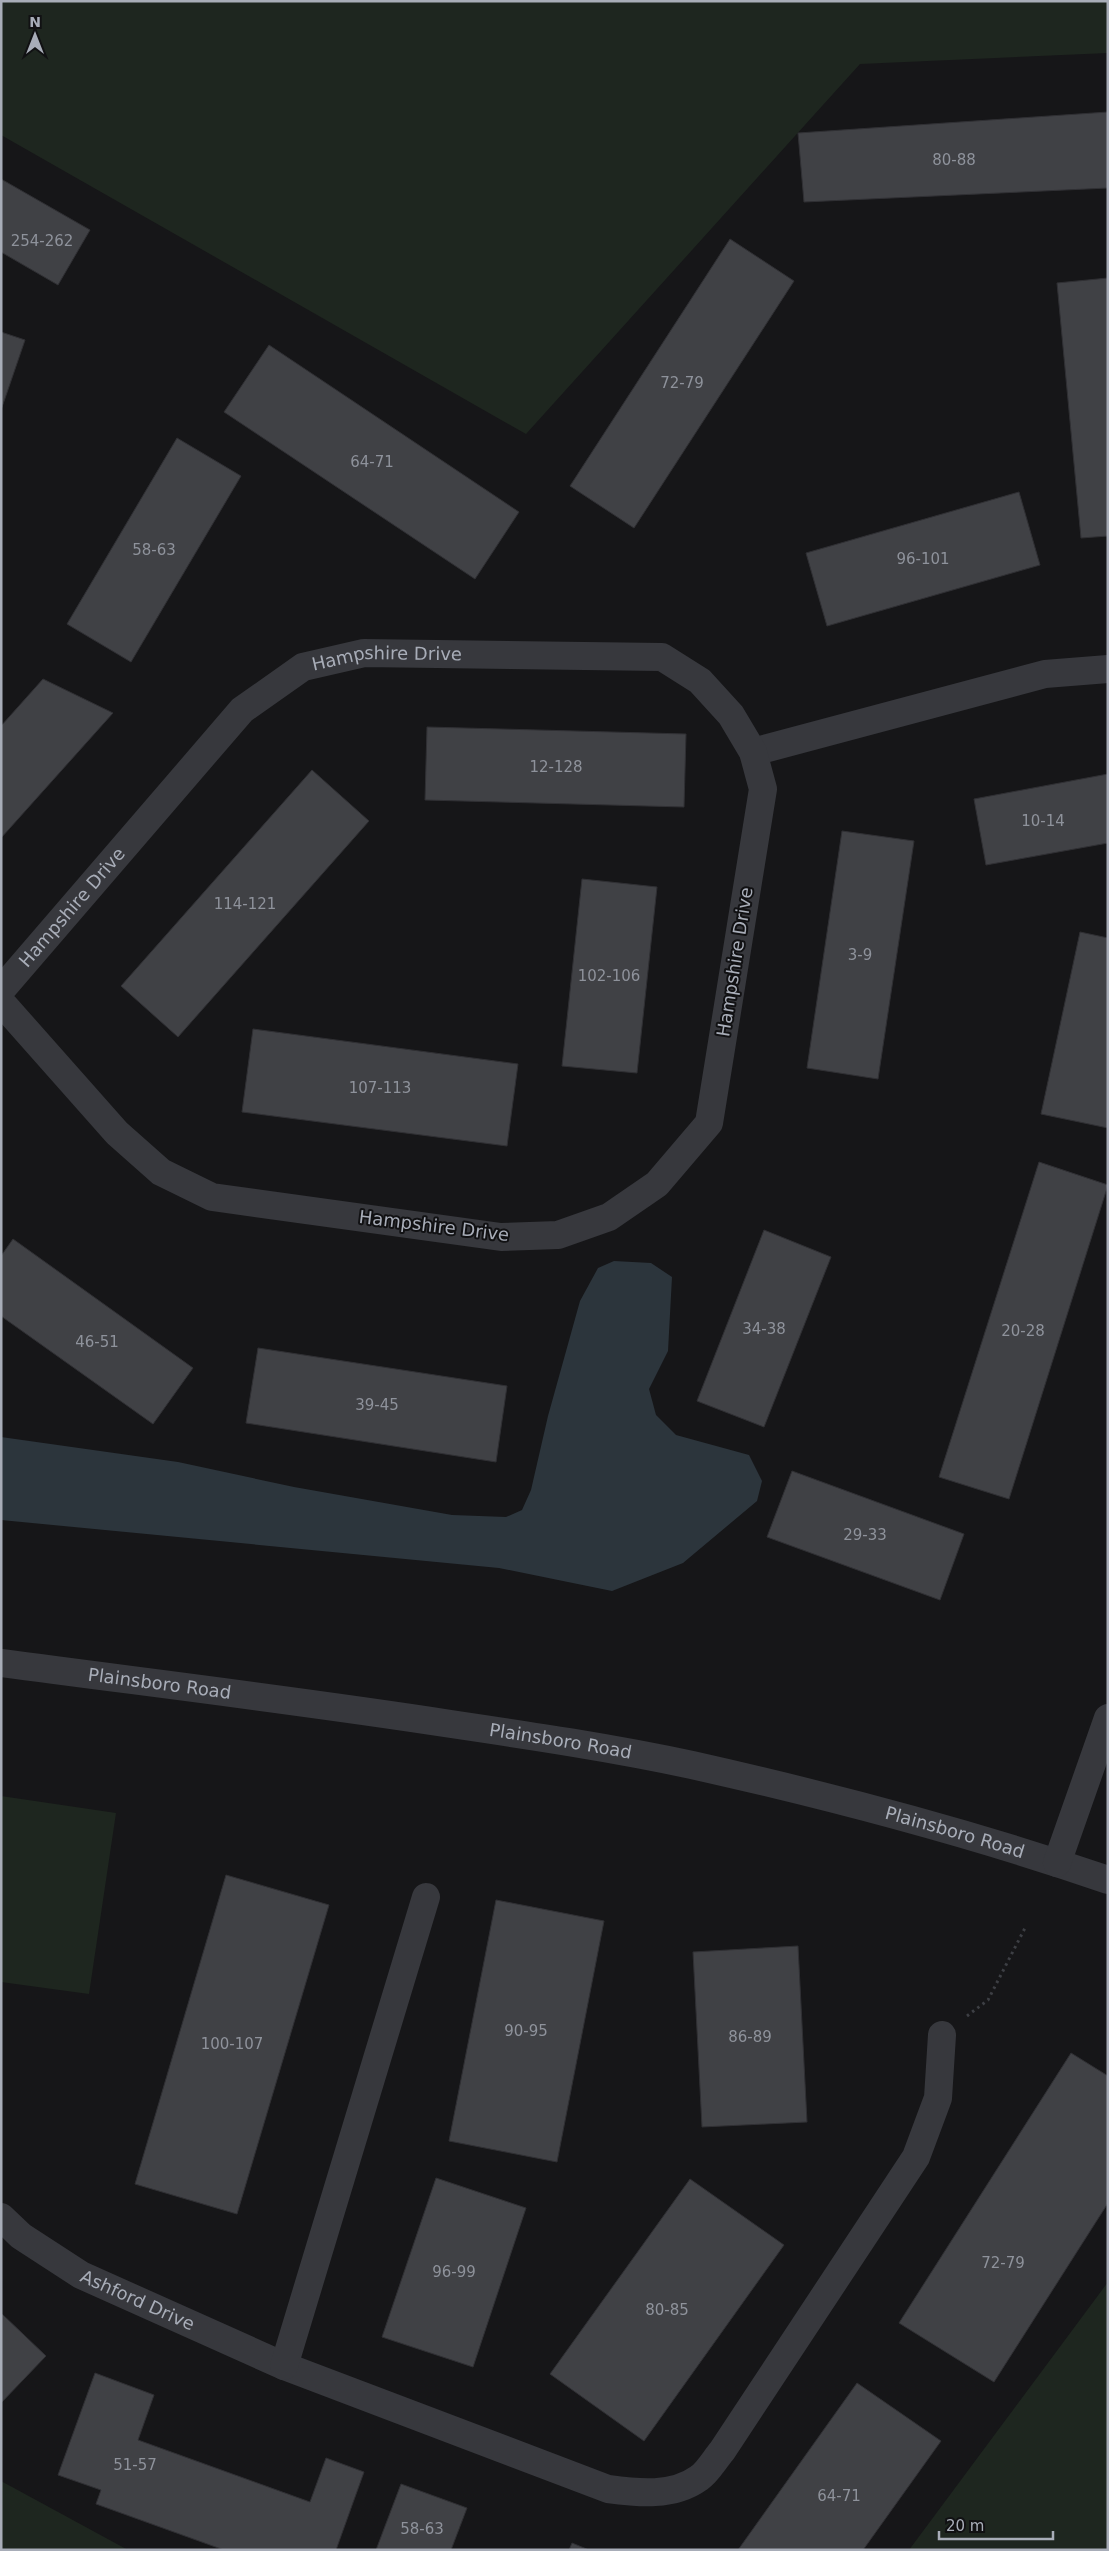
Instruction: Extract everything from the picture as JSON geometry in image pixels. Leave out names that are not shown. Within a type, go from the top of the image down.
[{"type":"street","name":"Hampshire Drive","points":[[1,990],[242,710],[303,668],[364,653],[662,657],[700,681],[731,715],[752,752],[763,789],[709,1123],[657,1184],[609,1217],[558,1235],[501,1237],[212,1197],[161,1172],[117,1133],[1,1002]]},
{"type":"street","points":[[752,752],[1045,674],[1108,669]]},
{"type":"street","name":"Plainsboro Road","points":[[1,1663],[384,1714],[532,1736],[691,1765],[878,1812],[1057,1863],[1108,1880]]},
{"type":"street","points":[[1057,1863],[1108,1718]]},
{"type":"street","points":[[284,2366],[426,1897]]},
{"type":"street","name":"Ashford Drive","points":[[1,2217],[21,2236],[81,2275],[284,2366],[608,2489],[637,2493],[669,2491],[700,2478],[722,2451],[916,2157],[938,2098],[942,2035]]},
{"type":"path","points":[[942,2035],[988,2000],[1026,1926]]},
{"type":"shaded area","points":[[1,1],[1108,1],[1108,53],[860,64],[526,434],[1,135]]},
{"type":"shaded area","points":[[614,1261],[651,1263],[672,1277],[668,1351],[649,1389],[656,1415],[676,1435],[749,1455],[762,1481],[757,1501],[683,1563],[612,1591],[499,1568],[1,1520],[1,1437],[178,1462],[294,1487],[452,1515],[506,1517],[522,1510],[531,1490],[548,1416],[580,1301],[598,1268]]},
{"type":"shaded area","points":[[1,1796],[116,1813],[89,1994],[1,1982]]},
{"type":"shaded area","points":[[1108,2282],[1108,2550],[909,2550]]},
{"type":"shaded area","points":[[1,2481],[128,2550],[1,2550]]},
{"type":"building","points":[[1108,112],[1108,188],[804,202],[798,133]]},
{"type":"building","points":[[1,179],[90,230],[58,285],[1,252]]},
{"type":"building","points":[[730,239],[794,281],[634,528],[570,486]]},
{"type":"building","points":[[1108,278],[1108,536],[1081,538],[1057,283]]},
{"type":"building","points":[[1,332],[25,340],[1,410]]},
{"type":"building","points":[[269,345],[519,512],[475,579],[224,412]]},
{"type":"building","points":[[177,438],[241,476],[131,662],[67,624]]},
{"type":"building","points":[[1019,492],[1040,565],[827,626],[806,553]]},
{"type":"building","points":[[43,679],[113,713],[1,838],[1,726]]},
{"type":"building","points":[[427,727],[686,734],[684,807],[425,800]]},
{"type":"building","points":[[312,770],[369,821],[178,1037],[121,986]]},
{"type":"building","points":[[1108,774],[1108,843],[986,865],[974,799]]},
{"type":"building","points":[[842,831],[914,841],[878,1079],[807,1068]]},
{"type":"building","points":[[582,879],[657,887],[637,1073],[562,1066]]},
{"type":"building","points":[[1080,932],[1108,938],[1108,1128],[1041,1114]]},
{"type":"building","points":[[253,1029],[518,1064],[507,1146],[242,1112]]},
{"type":"building","points":[[1039,1162],[1108,1185],[1009,1499],[939,1477]]},
{"type":"building","points":[[764,1230],[831,1257],[764,1427],[697,1401]]},
{"type":"building","points":[[13,1239],[193,1368],[153,1424],[1,1316],[1,1256]]},
{"type":"building","points":[[258,1348],[507,1386],[496,1462],[246,1423]]},
{"type":"building","points":[[792,1471],[964,1534],[940,1600],[767,1537]]},
{"type":"building","points":[[226,1875],[329,1905],[237,2214],[135,2184]]},
{"type":"building","points":[[496,1900],[604,1921],[557,2162],[449,2141]]},
{"type":"building","points":[[798,1946],[807,2122],[702,2127],[693,1952]]},
{"type":"building","points":[[1071,2053],[1108,2076],[1108,2203],[994,2382],[899,2323]]},
{"type":"building","points":[[436,2178],[526,2208],[473,2367],[382,2337]]},
{"type":"building","points":[[690,2179],[784,2245],[644,2441],[550,2374]]},
{"type":"building","points":[[1,2313],[46,2356],[1,2403]]},
{"type":"building","points":[[95,2373],[154,2395],[138,2440],[310,2502],[326,2458],[364,2472],[336,2550],[224,2550],[96,2504],[101,2490],[58,2475]]},
{"type":"building","points":[[857,2383],[941,2441],[863,2550],[738,2550]]},
{"type":"building","points":[[401,2484],[467,2508],[451,2550],[376,2550]]},
{"type":"building","points":[[572,2543],[589,2550],[569,2550]]}]
